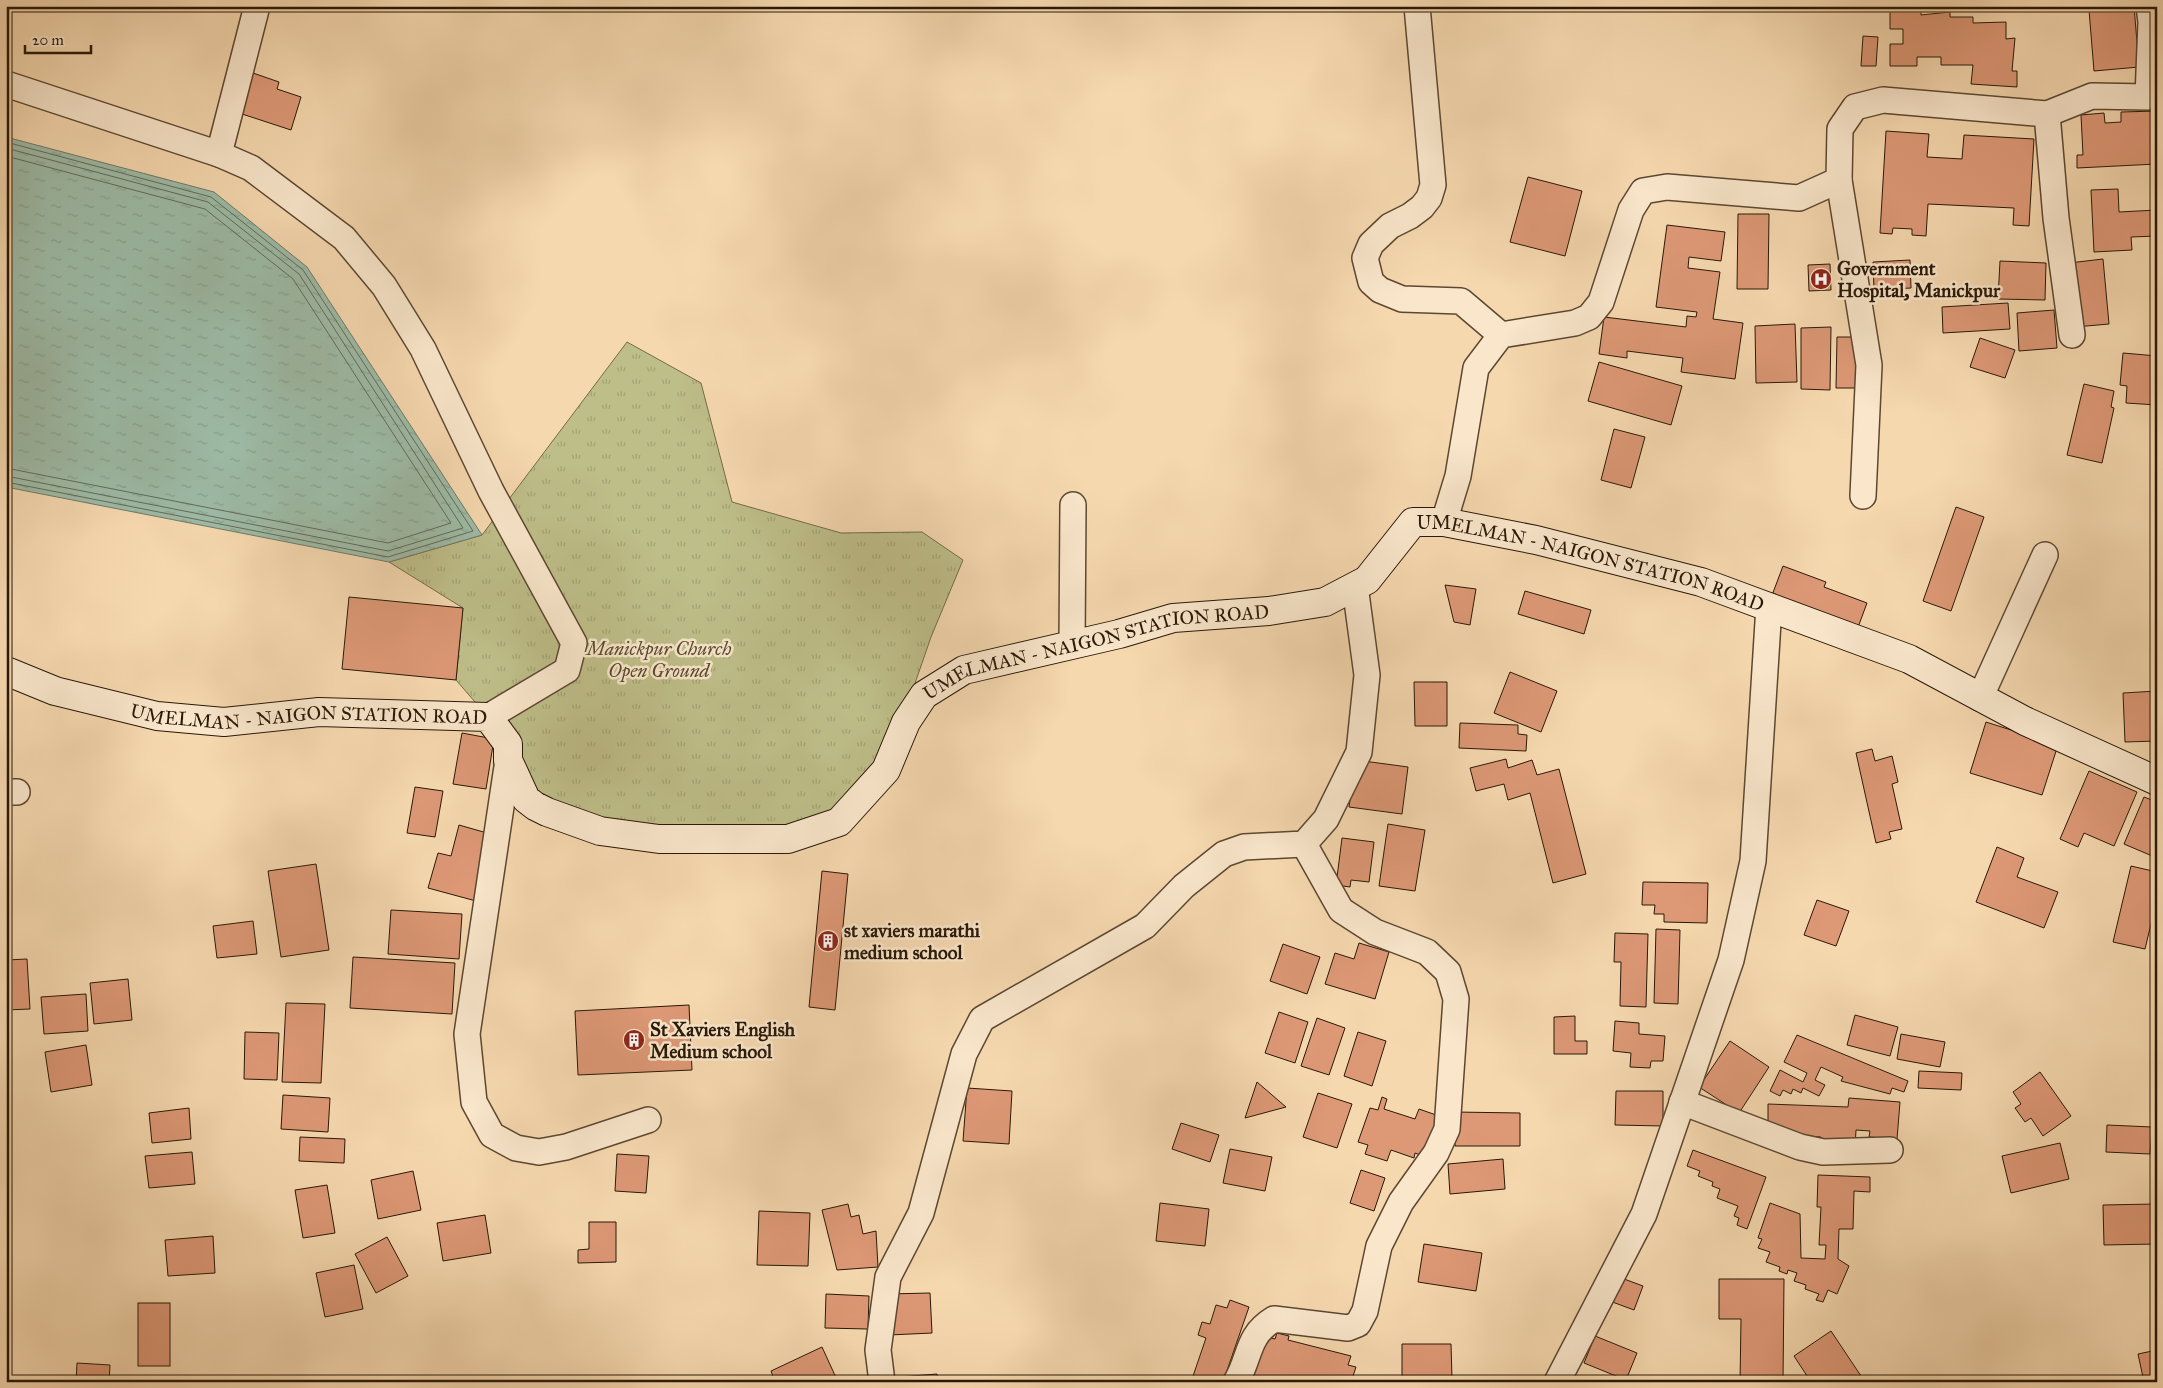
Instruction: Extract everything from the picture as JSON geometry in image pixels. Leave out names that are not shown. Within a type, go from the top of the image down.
[{"type":"street","points":[[219,154],[257,6]]},
{"type":"street","points":[[1417,6],[1433,184],[1429,198],[1422,207],[1410,216],[1390,226],[1371,244],[1365,258],[1371,282],[1380,290],[1402,299],[1461,301],[1502,335]]},
{"type":"street","points":[[1863,496],[1869,365],[1839,180],[1840,129],[1855,107],[1883,100],[2048,114],[2092,96],[2148,97],[2151,22],[2149,6]]},
{"type":"street","points":[[6,84],[219,154],[251,168],[344,238],[384,286],[423,349],[491,491],[574,643],[567,670],[488,716]]},
{"type":"street","points":[[2048,114],[2056,218],[2072,335]]},
{"type":"street","points":[[1444,522],[1458,476],[1476,368],[1502,335],[1575,323],[1589,316],[1601,302],[1631,210],[1643,191],[1667,187],[1799,198],[1839,180]]},
{"type":"street","points":[[1072,645],[1073,505]]},
{"type":"street","name":"UMELMAN - NAIGON STATION ROAD","points":[[6,671],[55,691],[157,716],[224,722],[319,712],[488,716],[508,744],[508,760],[526,799],[534,806],[600,831],[659,839],[788,839],[839,822],[886,770],[906,722],[924,695],[964,670],[1119,634],[1173,618],[1269,612],[1325,602],[1368,580],[1413,522],[1444,522],[1536,540],[1692,579],[1769,606],[1909,659],[2025,722],[2157,781]]},
{"type":"street","points":[[1980,698],[2045,555]]},
{"type":"street","points":[[882,1382],[878,1350],[888,1278],[921,1213],[964,1054],[982,1019],[1145,926],[1184,886],[1224,854],[1244,847],[1304,844],[1326,819],[1360,752],[1367,675],[1355,586]]},
{"type":"street","points":[[1557,1382],[1644,1214],[1731,960],[1753,861],[1769,606]]},
{"type":"street","points":[[508,760],[467,1034],[474,1102],[492,1135],[516,1148],[539,1152],[566,1147],[648,1120]]},
{"type":"street","points":[[1236,1382],[1243,1370],[1252,1339],[1266,1324],[1274,1319],[1348,1328],[1358,1324],[1365,1312],[1378,1246],[1401,1202],[1436,1153],[1447,1129],[1456,999],[1448,972],[1427,952],[1375,932],[1341,910],[1304,844]]},
{"type":"street","points":[[1682,1102],[1800,1147],[1823,1152],[1890,1150]]},
{"type":"green space","name":"Manickpur Church Open Ground","points":[[627,342],[701,383],[732,502],[841,533],[922,532],[963,560],[931,637],[902,721],[841,827],[661,833],[527,799],[488,717],[456,680],[463,608],[389,562],[482,535]]},
{"type":"water","points":[[6,137],[214,192],[307,267],[482,535],[389,562],[6,487]]},
{"type":"building","points":[[1444,6],[1479,6],[1478,8],[1444,11]]},
{"type":"building","points":[[2134,6],[2139,67],[2094,71],[2089,10]]},
{"type":"building","points":[[1890,11],[1921,11],[1921,15],[1950,12],[1950,17],[1973,17],[1973,23],[2006,22],[2006,39],[2015,38],[2012,71],[2017,71],[2017,87],[1971,84],[1973,65],[1941,65],[1941,57],[1917,57],[1917,66],[1890,66],[1890,44],[1903,44],[1903,29],[1890,29]]},
{"type":"building","points":[[1863,36],[1878,37],[1876,66],[1861,66]]},
{"type":"building","points":[[253,73],[279,82],[277,89],[301,97],[291,130],[239,113]]},
{"type":"building","points":[[2157,111],[2157,164],[2077,168],[2077,155],[2083,155],[2081,115],[2104,113],[2105,123],[2121,122],[2121,112]]},
{"type":"building","points":[[1886,131],[1929,134],[1927,157],[1962,159],[1964,135],[2034,139],[2029,226],[2013,225],[2014,208],[1928,204],[1926,236],[1912,235],[1912,229],[1893,228],[1892,234],[1880,233]]},
{"type":"building","points":[[1528,177],[1582,191],[1565,256],[1510,242]]},
{"type":"building","points":[[2118,189],[2119,212],[2157,210],[2157,236],[2131,237],[2132,250],[2094,252],[2091,190]]},
{"type":"building","points":[[1738,214],[1769,214],[1768,289],[1737,289]]},
{"type":"building","points":[[1667,225],[1725,232],[1721,261],[1689,257],[1688,268],[1720,272],[1713,319],[1743,323],[1735,379],[1681,372],[1683,358],[1627,351],[1627,358],[1599,354],[1604,317],[1686,327],[1687,316],[1696,317],[1697,312],[1656,307]]},
{"type":"building","points":[[2103,259],[2109,324],[2075,327],[2069,263]]},
{"type":"building","points":[[1910,260],[1911,288],[1874,290],[1873,262]]},
{"type":"building","points":[[2000,261],[2046,263],[2045,300],[1998,299]]},
{"type":"building","points":[[1830,264],[1831,290],[1809,291],[1808,265]]},
{"type":"building","points":[[2008,303],[2010,329],[1943,333],[1942,307]]},
{"type":"building","points":[[2054,310],[2057,348],[2019,351],[2017,313]]},
{"type":"building","points":[[1795,324],[1797,382],[1756,383],[1755,326]]},
{"type":"building","points":[[1831,327],[1830,390],[1801,389],[1801,328]]},
{"type":"building","points":[[1837,337],[1860,337],[1860,388],[1836,388]]},
{"type":"building","points":[[1980,338],[2015,350],[2005,378],[1970,367]]},
{"type":"building","points":[[2123,353],[2157,356],[2157,405],[2126,403],[2127,386],[2120,385]]},
{"type":"building","points":[[1599,362],[1682,386],[1671,425],[1588,401]]},
{"type":"building","points":[[2084,384],[2114,391],[2111,407],[2114,408],[2102,463],[2067,455]]},
{"type":"building","points":[[1614,429],[1645,437],[1631,488],[1601,480]]},
{"type":"building","points":[[1956,507],[1984,517],[1951,611],[1923,601]]},
{"type":"building","points":[[1783,566],[1826,582],[1824,587],[1867,603],[1857,630],[1771,598]]},
{"type":"building","points":[[1445,585],[1476,589],[1470,625],[1454,622]]},
{"type":"building","points":[[1525,591],[1591,610],[1584,634],[1518,614]]},
{"type":"building","points":[[349,597],[463,608],[456,680],[342,669]]},
{"type":"building","points":[[1510,672],[1557,691],[1541,732],[1494,713]]},
{"type":"building","points":[[1414,682],[1447,682],[1447,726],[1415,726]]},
{"type":"building","points":[[2157,691],[2157,741],[2125,742],[2123,693]]},
{"type":"building","points":[[1986,722],[2058,745],[2042,795],[1970,773]]},
{"type":"building","points":[[1460,723],[1518,725],[1518,734],[1527,735],[1526,751],[1459,748]]},
{"type":"building","points":[[462,733],[494,739],[486,789],[453,784]]},
{"type":"building","points":[[1872,749],[1875,761],[1892,756],[1898,782],[1892,784],[1902,829],[1889,832],[1891,839],[1876,843],[1856,753]]},
{"type":"building","points":[[1506,759],[1508,768],[1532,760],[1537,775],[1559,769],[1586,874],[1553,883],[1530,793],[1508,800],[1504,784],[1476,791],[1470,768]]},
{"type":"building","points":[[1356,760],[1408,767],[1402,814],[1349,807]]},
{"type":"building","points":[[2089,771],[2137,792],[2114,846],[2084,833],[2078,847],[2060,839]]},
{"type":"building","points":[[415,787],[443,791],[435,837],[407,833]]},
{"type":"building","points":[[2144,797],[2157,802],[2157,858],[2124,844]]},
{"type":"building","points":[[1388,824],[1425,830],[1415,891],[1379,886]]},
{"type":"building","points":[[459,825],[494,835],[476,901],[428,888],[438,853],[451,856]]},
{"type":"building","points":[[1342,838],[1374,842],[1369,882],[1351,880],[1350,887],[1336,885]]},
{"type":"building","points":[[1997,847],[2024,858],[2017,877],[2058,892],[2044,928],[1976,902]]},
{"type":"building","points":[[316,864],[329,950],[281,957],[268,871]]},
{"type":"building","points":[[2131,866],[2157,872],[2157,899],[2145,949],[2113,942]]},
{"type":"building","name":"st xaviers marathi medium school","points":[[822,871],[848,874],[835,1010],[809,1007]]},
{"type":"building","points":[[1643,882],[1708,883],[1707,923],[1664,922],[1664,914],[1654,914],[1655,905],[1642,905]]},
{"type":"building","points":[[1817,900],[1849,911],[1836,946],[1804,935]]},
{"type":"building","points":[[391,910],[462,914],[459,959],[388,954]]},
{"type":"building","points":[[253,921],[257,954],[217,958],[213,926]]},
{"type":"building","points":[[1656,929],[1680,930],[1678,1004],[1654,1003]]},
{"type":"building","points":[[1615,933],[1648,934],[1646,1007],[1620,1006],[1621,962],[1614,962]]},
{"type":"building","points":[[1359,943],[1389,952],[1375,999],[1325,984],[1335,953],[1354,959]]},
{"type":"building","points":[[1283,944],[1320,957],[1307,994],[1270,981]]},
{"type":"building","points":[[353,957],[455,963],[452,1014],[350,1008]]},
{"type":"building","points":[[27,959],[30,1009],[6,1010],[6,960]]},
{"type":"building","points":[[128,979],[132,1020],[94,1024],[90,983]]},
{"type":"building","points":[[86,994],[88,1031],[44,1034],[41,997]]},
{"type":"building","points":[[286,1003],[325,1004],[321,1083],[282,1082]]},
{"type":"building","name":"St Xaviers English Medium school","points":[[689,1005],[692,1070],[578,1075],[575,1011]]},
{"type":"building","points":[[1279,1012],[1308,1022],[1295,1063],[1265,1053]]},
{"type":"building","points":[[1855,1015],[1898,1027],[1890,1056],[1847,1045]]},
{"type":"building","points":[[1575,1016],[1575,1041],[1587,1041],[1587,1054],[1554,1054],[1554,1017]]},
{"type":"building","points":[[1317,1018],[1345,1028],[1329,1075],[1301,1066]]},
{"type":"building","points":[[1615,1021],[1639,1023],[1639,1034],[1665,1036],[1663,1061],[1651,1061],[1650,1068],[1630,1067],[1631,1053],[1613,1051]]},
{"type":"building","points":[[245,1032],[279,1033],[277,1080],[244,1079]]},
{"type":"building","points":[[1358,1032],[1386,1041],[1372,1086],[1344,1076]]},
{"type":"building","points":[[1901,1034],[1945,1042],[1940,1067],[1897,1059]]},
{"type":"building","points":[[1797,1035],[1908,1081],[1904,1092],[1892,1088],[1890,1094],[1841,1081],[1843,1077],[1821,1067],[1815,1080],[1825,1085],[1819,1096],[1803,1088],[1801,1093],[1793,1089],[1791,1094],[1783,1090],[1780,1096],[1770,1091],[1780,1070],[1803,1082],[1807,1073],[1784,1062]]},
{"type":"building","points":[[1730,1041],[1769,1067],[1739,1113],[1699,1087]]},
{"type":"building","points":[[86,1045],[92,1085],[51,1092],[45,1052]]},
{"type":"building","points":[[1919,1071],[1962,1073],[1961,1090],[1918,1088]]},
{"type":"building","points":[[2040,1072],[2071,1116],[2043,1136],[2031,1118],[2025,1122],[2015,1108],[2021,1104],[2013,1092]]},
{"type":"building","points":[[1257,1082],[1286,1107],[1245,1118]]},
{"type":"building","points":[[967,1088],[1012,1091],[1009,1144],[963,1141]]},
{"type":"building","points":[[1616,1091],[1663,1091],[1663,1126],[1615,1125]]},
{"type":"building","points":[[1318,1093],[1352,1104],[1337,1148],[1303,1137]]},
{"type":"building","points":[[283,1095],[330,1098],[328,1132],[281,1129]]},
{"type":"building","points":[[1382,1097],[1387,1099],[1384,1109],[1415,1119],[1419,1109],[1439,1116],[1425,1157],[1415,1153],[1414,1158],[1391,1150],[1387,1161],[1365,1154],[1368,1145],[1358,1142],[1370,1108],[1378,1110]]},
{"type":"building","points":[[1849,1098],[1900,1102],[1897,1139],[1869,1137],[1870,1131],[1856,1130],[1855,1147],[1820,1145],[1821,1137],[1778,1134],[1768,1125],[1768,1104],[1848,1107]]},
{"type":"building","points":[[189,1108],[191,1139],[152,1143],[149,1113]]},
{"type":"building","points":[[1455,1112],[1520,1113],[1520,1146],[1455,1146]]},
{"type":"building","points":[[1181,1123],[1219,1135],[1210,1162],[1172,1149]]},
{"type":"building","points":[[2107,1125],[2152,1127],[2150,1154],[2106,1152]]},
{"type":"building","points":[[300,1137],[345,1139],[344,1163],[299,1161]]},
{"type":"building","points":[[2060,1143],[2069,1179],[2011,1193],[2002,1156]]},
{"type":"building","points":[[1230,1149],[1272,1157],[1265,1191],[1223,1183]]},
{"type":"building","points":[[1693,1150],[1766,1177],[1747,1229],[1737,1225],[1739,1218],[1734,1216],[1738,1206],[1717,1198],[1720,1189],[1712,1186],[1713,1182],[1698,1176],[1700,1171],[1687,1166]]},
{"type":"building","points":[[192,1152],[195,1184],[149,1188],[145,1156]]},
{"type":"building","points":[[617,1154],[649,1156],[646,1193],[615,1191]]},
{"type":"building","points":[[1503,1159],[1505,1189],[1450,1194],[1448,1164]]},
{"type":"building","points":[[1361,1170],[1385,1178],[1374,1211],[1350,1203]]},
{"type":"building","points":[[413,1171],[421,1210],[378,1219],[371,1180]]},
{"type":"building","points":[[1818,1175],[1870,1177],[1870,1192],[1854,1191],[1853,1229],[1839,1229],[1838,1259],[1849,1266],[1837,1294],[1828,1290],[1823,1302],[1816,1300],[1819,1294],[1805,1289],[1806,1285],[1794,1281],[1797,1273],[1788,1270],[1787,1274],[1779,1271],[1780,1267],[1766,1262],[1770,1252],[1758,1248],[1762,1239],[1758,1238],[1770,1203],[1800,1214],[1801,1258],[1825,1259],[1826,1245],[1819,1245],[1821,1207],[1817,1207]]},
{"type":"building","points":[[327,1185],[335,1233],[303,1238],[295,1190]]},
{"type":"building","points":[[1160,1203],[1209,1209],[1205,1246],[1156,1241]]},
{"type":"building","points":[[848,1204],[851,1217],[859,1215],[863,1234],[876,1231],[878,1267],[837,1270],[822,1210]]},
{"type":"building","points":[[2155,1204],[2156,1244],[2104,1245],[2103,1205]]},
{"type":"building","points":[[759,1211],[810,1213],[808,1266],[757,1265]]},
{"type":"building","points":[[485,1215],[491,1253],[443,1261],[437,1223]]},
{"type":"building","points":[[589,1222],[616,1222],[616,1262],[578,1263],[578,1250],[589,1249]]},
{"type":"building","points":[[213,1236],[215,1273],[168,1276],[165,1240]]},
{"type":"building","points":[[387,1237],[408,1276],[376,1293],[355,1254]]},
{"type":"building","points":[[1424,1244],[1482,1253],[1476,1291],[1418,1282]]},
{"type":"building","points":[[354,1265],[363,1309],[325,1317],[316,1273]]},
{"type":"building","points":[[1616,1276],[1643,1286],[1634,1310],[1607,1300]]},
{"type":"building","points":[[1719,1279],[1784,1279],[1783,1382],[1740,1382],[1741,1319],[1719,1319]]},
{"type":"building","points":[[2152,1289],[2157,1289],[2157,1330],[2155,1330]]},
{"type":"building","points":[[930,1293],[932,1333],[889,1335],[888,1294]]},
{"type":"building","points":[[826,1294],[869,1296],[868,1329],[825,1328]]},
{"type":"building","points":[[1230,1300],[1249,1307],[1223,1382],[1213,1380],[1212,1382],[1191,1382],[1206,1338],[1198,1335],[1202,1322],[1210,1324],[1216,1305],[1227,1308]]},
{"type":"building","points":[[138,1303],[170,1303],[170,1366],[138,1366]]},
{"type":"building","points":[[1831,1331],[1865,1382],[1811,1382],[1794,1356]]},
{"type":"building","points":[[1277,1333],[1289,1336],[1288,1340],[1351,1356],[1348,1365],[1356,1367],[1351,1382],[1272,1382],[1247,1375],[1252,1360],[1259,1362],[1262,1351],[1259,1350],[1263,1336],[1275,1339]]},
{"type":"building","points":[[1595,1336],[1637,1353],[1626,1380],[1584,1363]]},
{"type":"building","points":[[1402,1344],[1451,1344],[1452,1379],[1402,1379]]},
{"type":"building","points":[[822,1347],[838,1382],[775,1382],[771,1371]]},
{"type":"building","points":[[2157,1350],[2157,1382],[2144,1382],[2138,1354]]},
{"type":"building","points":[[77,1363],[110,1365],[109,1382],[76,1382]]},
{"type":"building","points":[[937,1374],[938,1382],[900,1382],[899,1377]]},
{"type":"building","points":[[759,1377],[762,1382],[749,1382]]},
{"type":"place","name":"Government Hospital, Manickpur","points":[[1821,279]]},
{"type":"place","name":"st xaviers marathi medium school","points":[[828,941]]},
{"type":"place","name":"St Xaviers English Medium school","points":[[634,1040]]}]
